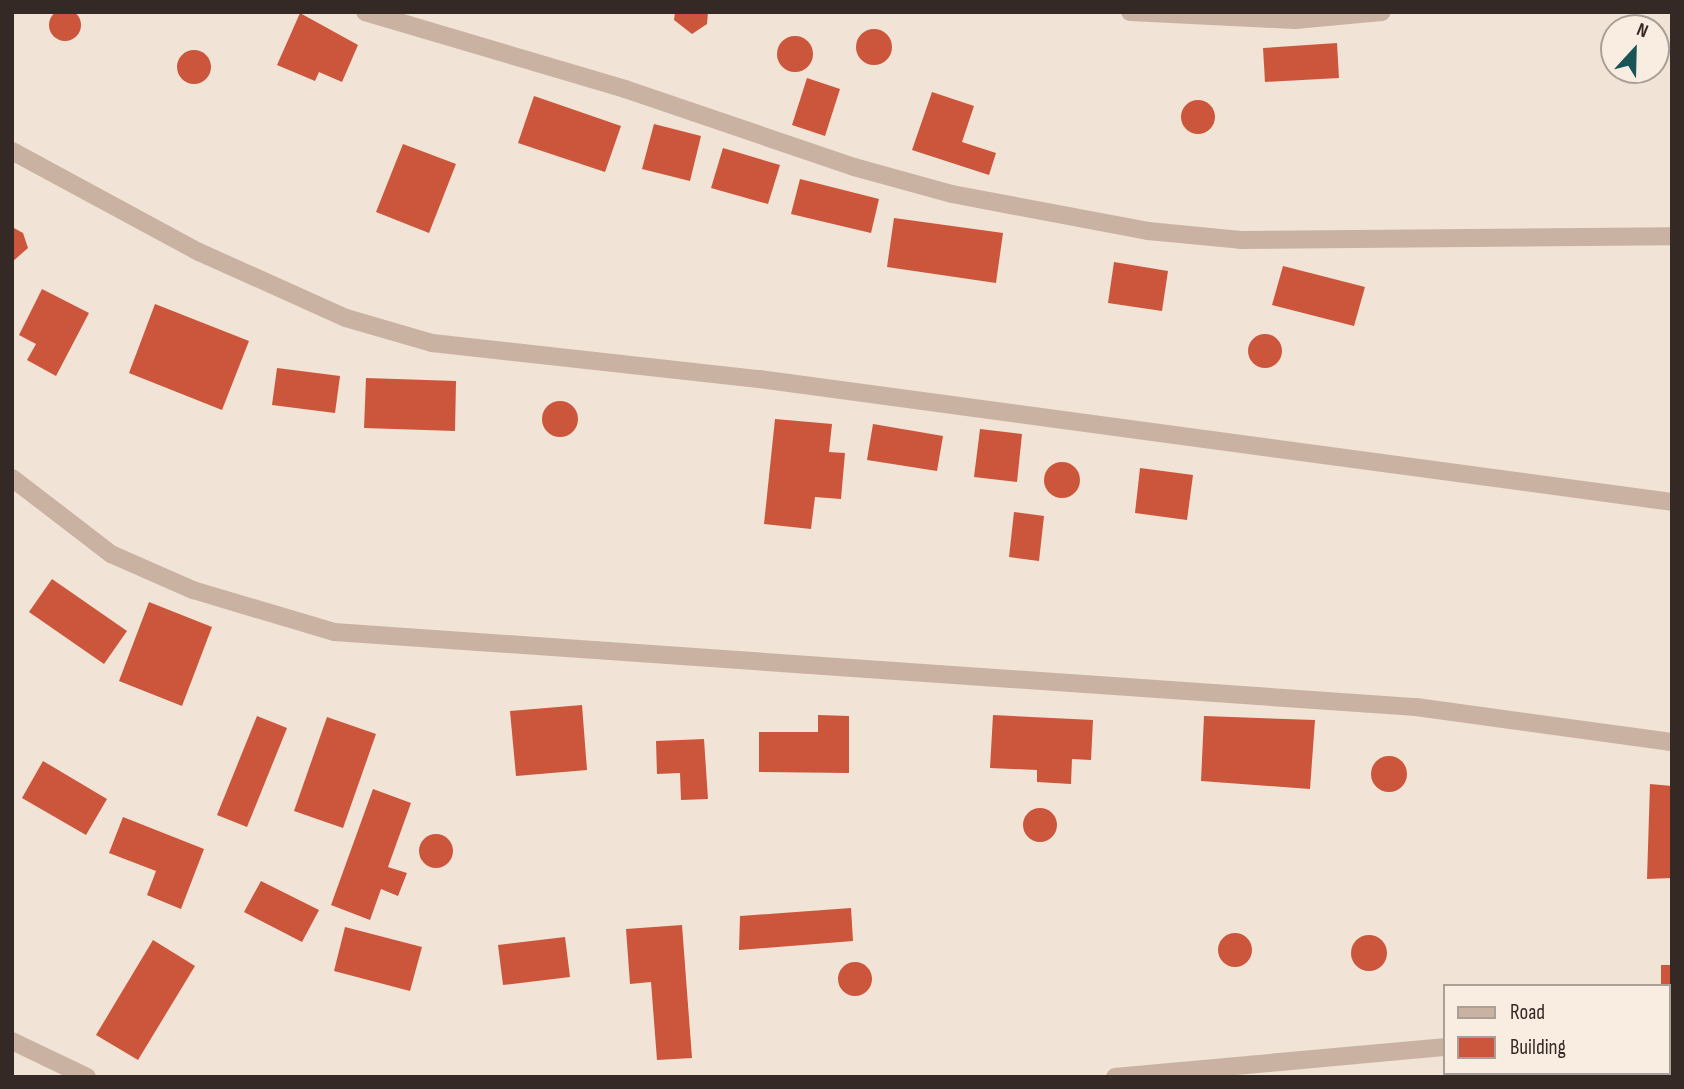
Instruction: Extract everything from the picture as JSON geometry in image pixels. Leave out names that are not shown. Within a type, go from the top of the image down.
[{"type":"street","points":[[365,12],[625,89],[866,170],[952,194],[1148,231],[1241,240],[1672,236]]},
{"type":"street","points":[[1130,12],[1295,20],[1382,12]]},
{"type":"street","points":[[12,151],[199,252],[346,318],[432,343],[760,379],[1672,502]]},
{"type":"street","points":[[12,478],[111,554],[193,590],[334,632],[1416,707],[1672,742]]},
{"type":"street","points":[[12,1041],[87,1077]]},
{"type":"street","points":[[1115,1077],[1442,1047]]},
{"type":"building","points":[[65,9],[77,13],[81,25],[77,37],[65,41],[53,37],[49,25],[53,13]]},
{"type":"building","points":[[675,12],[708,12],[707,24],[692,34],[674,20]]},
{"type":"building","points":[[300,13],[358,45],[342,82],[319,72],[315,81],[277,65]]},
{"type":"building","points":[[874,29],[886,35],[892,47],[886,59],[874,65],[862,59],[856,47],[862,35]]},
{"type":"building","points":[[795,36],[807,42],[813,54],[807,66],[795,72],[783,66],[777,54],[783,42]]},
{"type":"building","points":[[1337,43],[1339,78],[1265,82],[1263,48]]},
{"type":"building","points":[[194,50],[206,55],[211,67],[206,79],[194,84],[182,79],[177,67],[182,55]]},
{"type":"building","points":[[807,78],[840,89],[825,136],[792,125]]},
{"type":"building","points":[[932,92],[974,106],[962,142],[996,153],[989,175],[912,150]]},
{"type":"building","points":[[534,96],[621,126],[605,172],[518,143]]},
{"type":"building","points":[[1198,100],[1210,105],[1215,117],[1210,129],[1198,134],[1186,129],[1181,117],[1186,105]]},
{"type":"building","points":[[654,124],[701,136],[690,181],[642,169]]},
{"type":"building","points":[[403,144],[456,164],[429,233],[376,212]]},
{"type":"building","points":[[723,148],[780,165],[768,204],[711,188]]},
{"type":"building","points":[[800,179],[879,199],[871,233],[791,214]]},
{"type":"building","points":[[894,218],[1003,233],[996,283],[887,267]]},
{"type":"building","points":[[12,227],[23,233],[28,248],[12,262]]},
{"type":"building","points":[[1114,262],[1168,271],[1162,311],[1108,303]]},
{"type":"building","points":[[1283,266],[1365,287],[1354,326],[1272,305]]},
{"type":"building","points":[[42,289],[89,313],[56,376],[27,360],[36,344],[19,335]]},
{"type":"building","points":[[155,304],[249,341],[222,410],[129,373]]},
{"type":"building","points":[[1265,334],[1277,339],[1282,351],[1277,363],[1265,368],[1253,363],[1248,351],[1253,339]]},
{"type":"building","points":[[277,368],[340,376],[335,413],[272,405]]},
{"type":"building","points":[[366,378],[456,381],[455,431],[364,428]]},
{"type":"building","points":[[560,401],[572,407],[578,419],[572,431],[560,437],[548,431],[542,419],[548,407]]},
{"type":"building","points":[[775,419],[832,424],[829,452],[845,453],[841,499],[815,497],[811,529],[764,524]]},
{"type":"building","points":[[873,424],[943,436],[937,471],[867,460]]},
{"type":"building","points":[[980,429],[1022,434],[1017,482],[974,477]]},
{"type":"building","points":[[1062,462],[1074,468],[1080,480],[1074,492],[1062,498],[1050,492],[1044,480],[1050,468]]},
{"type":"building","points":[[1140,468],[1193,475],[1187,520],[1135,513]]},
{"type":"building","points":[[1014,512],[1044,516],[1039,561],[1009,557]]},
{"type":"building","points":[[52,579],[127,631],[104,664],[29,612]]},
{"type":"building","points":[[149,602],[212,627],[182,706],[119,681]]},
{"type":"building","points":[[582,705],[587,770],[516,776],[510,711]]},
{"type":"building","points":[[818,715],[849,716],[849,773],[759,772],[759,732],[818,732]]},
{"type":"building","points":[[993,715],[1093,720],[1091,760],[1072,759],[1071,784],[1037,782],[1037,770],[990,768]]},
{"type":"building","points":[[257,716],[287,728],[247,827],[217,815]]},
{"type":"building","points":[[1204,716],[1315,720],[1310,789],[1201,781]]},
{"type":"building","points":[[327,717],[376,734],[343,828],[294,811]]},
{"type":"building","points":[[704,739],[708,799],[681,800],[680,773],[657,774],[656,741]]},
{"type":"building","points":[[1389,756],[1401,762],[1407,774],[1401,786],[1389,792],[1377,786],[1371,774],[1377,762]]},
{"type":"building","points":[[43,761],[107,799],[86,835],[22,798]]},
{"type":"building","points":[[1650,784],[1672,786],[1672,878],[1647,879]]},
{"type":"building","points":[[373,789],[411,803],[388,867],[407,873],[398,896],[381,889],[370,920],[331,905]]},
{"type":"building","points":[[1040,808],[1052,813],[1057,825],[1052,837],[1040,842],[1028,837],[1023,825],[1028,813]]},
{"type":"building","points":[[123,817],[204,849],[181,909],[147,895],[156,871],[109,853]]},
{"type":"building","points":[[436,834],[448,839],[453,851],[448,863],[436,868],[424,863],[419,851],[424,839]]},
{"type":"building","points":[[261,881],[319,910],[302,942],[244,912]]},
{"type":"building","points":[[851,908],[853,941],[739,950],[740,916]]},
{"type":"building","points":[[682,925],[692,1058],[657,1060],[651,982],[630,984],[626,929]]},
{"type":"building","points":[[345,927],[422,947],[410,991],[334,971]]},
{"type":"building","points":[[1235,933],[1247,938],[1252,950],[1247,962],[1235,967],[1223,962],[1218,950],[1223,938]]},
{"type":"building","points":[[1369,935],[1381,941],[1387,953],[1381,965],[1369,971],[1357,965],[1351,953],[1357,941]]},
{"type":"building","points":[[565,937],[570,977],[503,985],[498,945]]},
{"type":"building","points":[[153,940],[195,966],[138,1060],[96,1035]]},
{"type":"building","points":[[855,962],[867,967],[872,979],[867,991],[855,996],[843,991],[838,979],[843,967]]},
{"type":"building","points":[[1661,965],[1672,965],[1672,1005],[1670,984],[1661,984]]}]
